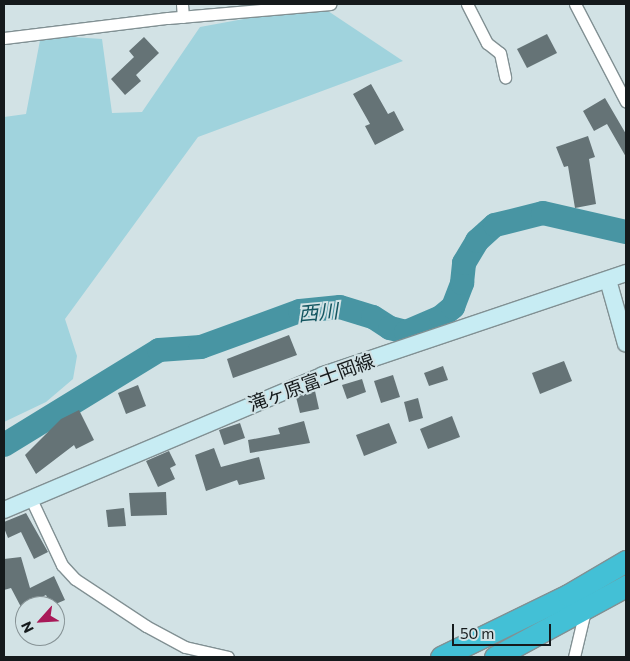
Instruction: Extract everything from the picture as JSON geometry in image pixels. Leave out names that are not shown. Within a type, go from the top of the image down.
[{"type":"highway","points":[[441,657],[568,595],[626,561]]},
{"type":"highway","points":[[495,657],[585,611],[626,586]]},
{"type":"main road","name":"滝ヶ原富士岡線","points":[[4,510],[324,376],[626,273]]},
{"type":"main road","points":[[608,280],[626,344]]},
{"type":"street","points":[[182,4],[183,17]]},
{"type":"street","points":[[4,38],[183,17],[330,4]]},
{"type":"street","points":[[467,4],[487,43],[500,53],[505,77]]},
{"type":"street","points":[[575,4],[626,102]]},
{"type":"street","points":[[31,499],[62,565],[75,579],[146,626],[185,646],[228,657]]},
{"type":"street","points":[[574,657],[585,611]]},
{"type":"shaded area","points":[[319,5],[403,61],[198,137],[65,319],[77,356],[73,379],[46,402],[4,422],[4,117],[26,114],[41,35],[102,39],[112,113],[142,112],[200,27]]},
{"type":"building","points":[[547,34],[557,53],[527,68],[517,49]]},
{"type":"building","points":[[144,37],[159,53],[136,75],[141,81],[125,95],[111,79],[134,57],[129,51]]},
{"type":"building","points":[[371,84],[388,114],[394,111],[404,130],[375,145],[365,126],[370,124],[353,94]]},
{"type":"building","points":[[605,98],[626,134],[626,157],[607,124],[594,131],[583,111]]},
{"type":"building","points":[[588,136],[595,157],[589,159],[596,204],[575,208],[568,166],[564,167],[556,147]]},
{"type":"building","points":[[289,335],[297,355],[233,378],[227,359]]},
{"type":"building","points":[[564,361],[572,381],[540,394],[532,373]]},
{"type":"building","points":[[443,366],[448,380],[429,386],[424,373]]},
{"type":"building","points":[[393,375],[400,397],[381,403],[374,381]]},
{"type":"building","points":[[362,379],[366,392],[347,399],[342,385]]},
{"type":"building","points":[[138,385],[146,406],[126,414],[118,393]]},
{"type":"building","points":[[315,391],[319,409],[300,413],[296,397]]},
{"type":"building","points":[[418,398],[423,418],[409,422],[404,402]]},
{"type":"building","points":[[79,410],[94,440],[76,449],[74,445],[36,474],[25,455],[61,419]]},
{"type":"building","points":[[452,416],[460,437],[428,449],[420,429]]},
{"type":"building","points":[[304,421],[310,443],[250,453],[248,440],[280,434],[278,428]]},
{"type":"building","points":[[240,423],[245,438],[224,445],[219,430]]},
{"type":"building","points":[[389,423],[397,443],[364,456],[356,435]]},
{"type":"building","points":[[214,448],[221,467],[259,457],[265,479],[239,485],[237,480],[206,491],[195,455]]},
{"type":"building","points":[[169,451],[176,465],[170,468],[175,479],[158,487],[146,461]]},
{"type":"building","points":[[166,492],[167,515],[131,516],[129,493]]},
{"type":"building","points":[[124,508],[126,526],[108,527],[106,510]]},
{"type":"building","points":[[26,513],[48,552],[34,559],[21,532],[8,538],[4,528],[4,522]]},
{"type":"building","points":[[21,557],[30,588],[54,576],[63,596],[15,596],[11,588],[4,590],[4,559]]},
{"type":"waterway","name":"西川","points":[[4,445],[159,350],[201,347],[300,311],[340,307],[373,317],[390,328],[406,332],[441,317],[453,307],[462,283],[464,263],[477,241],[495,225],[543,213],[626,232]]}]
